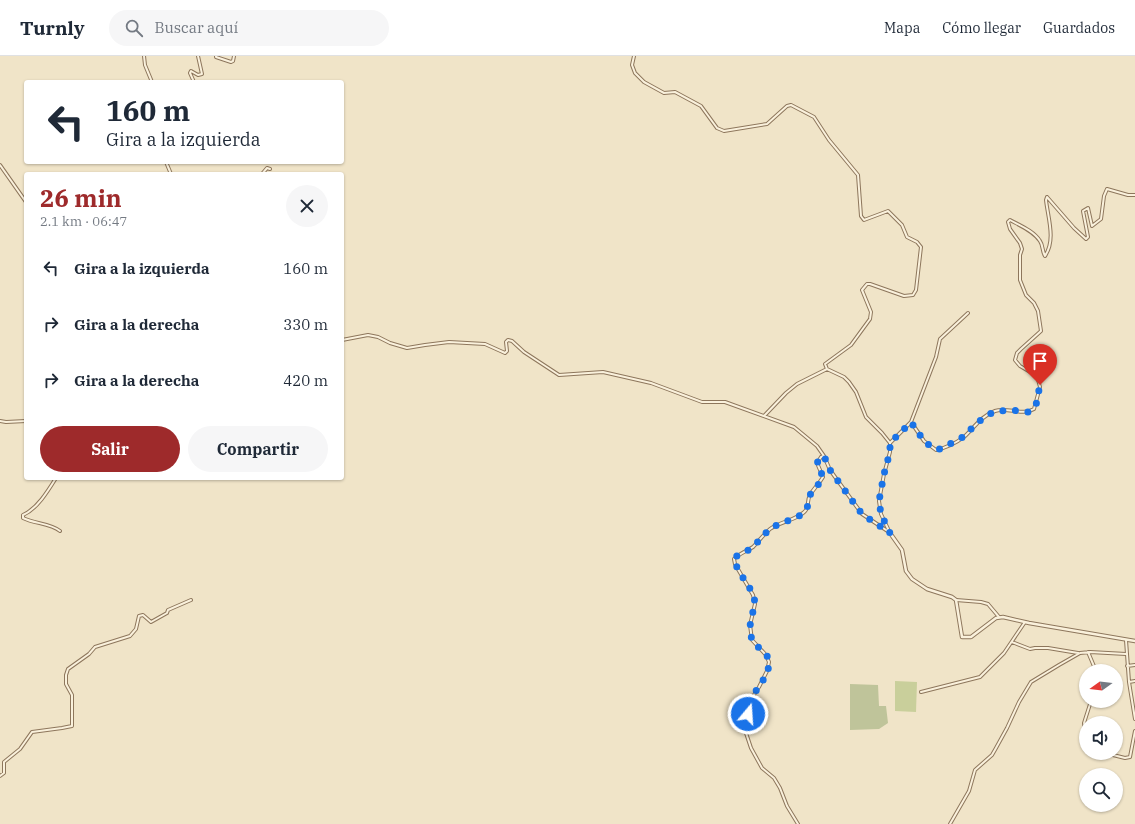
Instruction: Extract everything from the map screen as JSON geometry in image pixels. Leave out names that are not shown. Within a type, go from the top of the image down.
[{"type":"street","points":[[144,56],[145,65],[151,80]]},
{"type":"street","points":[[193,80],[190,73],[191,72],[198,75],[202,74],[198,56]]},
{"type":"street","points":[[216,56],[231,62],[233,61],[234,56]]},
{"type":"street","points":[[634,56],[632,65],[635,72],[644,82],[664,93],[674,92],[701,106],[717,128],[724,131],[767,124],[787,106],[791,105],[814,117],[829,140],[858,175],[861,216],[864,220],[888,211],[898,220],[907,237],[917,242],[921,247],[916,290],[914,295],[904,296],[867,284],[862,290],[871,312],[870,319],[851,345],[825,364],[827,369]]},
{"type":"street","points":[[0,165],[24,199]]},
{"type":"street","points":[[264,172],[267,168],[270,169]]},
{"type":"street","points":[[911,422],[924,441],[936,450],[963,437],[978,422],[993,412],[1010,410],[1028,412],[1034,409],[1040,387],[1037,376],[1020,366],[1015,360],[1017,353],[1041,331],[1040,320],[1038,311],[1034,303],[1026,295],[1020,280],[1020,254],[1022,249],[1020,243],[1010,229],[1008,222],[1010,220],[1032,233],[1040,241],[1045,256],[1050,249],[1051,240],[1046,200],[1047,197],[1074,228],[1086,239],[1088,237],[1083,211],[1088,208],[1092,226],[1101,219],[1104,196],[1107,189],[1128,196],[1135,195]]},
{"type":"street","points":[[890,443],[911,422],[936,357],[940,340],[968,313]]},
{"type":"street","points":[[344,340],[368,335],[378,337],[390,343],[407,348],[425,344],[449,342],[485,344],[505,353],[507,351],[506,342],[508,340],[512,341],[524,352],[559,375],[603,372],[651,383],[702,402],[725,402],[794,427],[817,446],[824,456],[830,470],[862,514],[890,533]]},
{"type":"street","points":[[764,416],[786,392],[797,384],[827,369],[841,375],[849,382],[856,392],[861,408],[866,417],[890,443],[890,452],[879,501],[881,514],[890,533],[902,550],[906,571],[912,579],[927,589],[952,597],[956,600],[988,604],[1000,617]]},
{"type":"street","points":[[0,421],[24,421]]},
{"type":"street","points":[[798,824],[787,806],[780,788],[774,778],[762,768],[758,761],[751,748],[746,733],[750,701],[764,676],[769,662],[766,655],[752,640],[750,625],[755,604],[753,595],[735,564],[734,558],[748,550],[770,529],[800,515],[806,510],[810,494],[820,484],[823,477],[817,463],[821,457],[824,456]]},
{"type":"street","points":[[54,480],[35,505],[23,515],[24,518],[54,526],[60,531]]},
{"type":"street","points":[[0,776],[4,773],[4,762],[20,749],[32,732],[72,726],[72,695],[66,684],[68,669],[88,654],[94,647],[130,636],[136,629],[138,616],[143,615],[151,622],[167,614],[168,610],[191,600]]},
{"type":"street","points":[[956,600],[962,637],[971,637],[996,618],[1000,617],[1135,641]]},
{"type":"street","points":[[922,692],[980,678],[1001,656],[1025,622]]},
{"type":"street","points":[[1126,640],[1129,682],[1135,719]]},
{"type":"street","points":[[1012,642],[1030,649],[1048,648],[1080,654]]},
{"type":"street","points":[[950,824],[968,791],[975,770],[992,755],[1019,702],[1032,682],[1050,670],[1080,654],[1088,652],[1126,654]]},
{"type":"street","points":[[1088,652],[1093,664]]},
{"type":"street","points":[[1128,666],[1135,665]]},
{"type":"street","points":[[1129,682],[1135,681]]},
{"type":"street","points":[[1123,758],[1130,757],[1135,731]]},
{"type":"green space","points":[[895,681],[917,682],[916,712],[895,711]]},
{"type":"green space","points":[[850,684],[878,685],[879,706],[886,706],[888,723],[879,729],[850,730]]},
{"type":"route","points":[[748,714],[750,701],[767,671],[769,662],[766,655],[752,640],[750,625],[755,604],[753,595],[735,564],[734,558],[748,550],[770,529],[786,520],[800,515],[806,510],[810,494],[820,484],[823,477],[817,463],[819,459],[824,456],[830,470],[862,514],[890,533],[881,514],[879,501],[884,474],[890,456],[890,443],[895,437],[911,422],[924,441],[934,449],[940,449],[963,437],[978,422],[993,412],[1010,410],[1028,412],[1034,409],[1040,385]]}]
